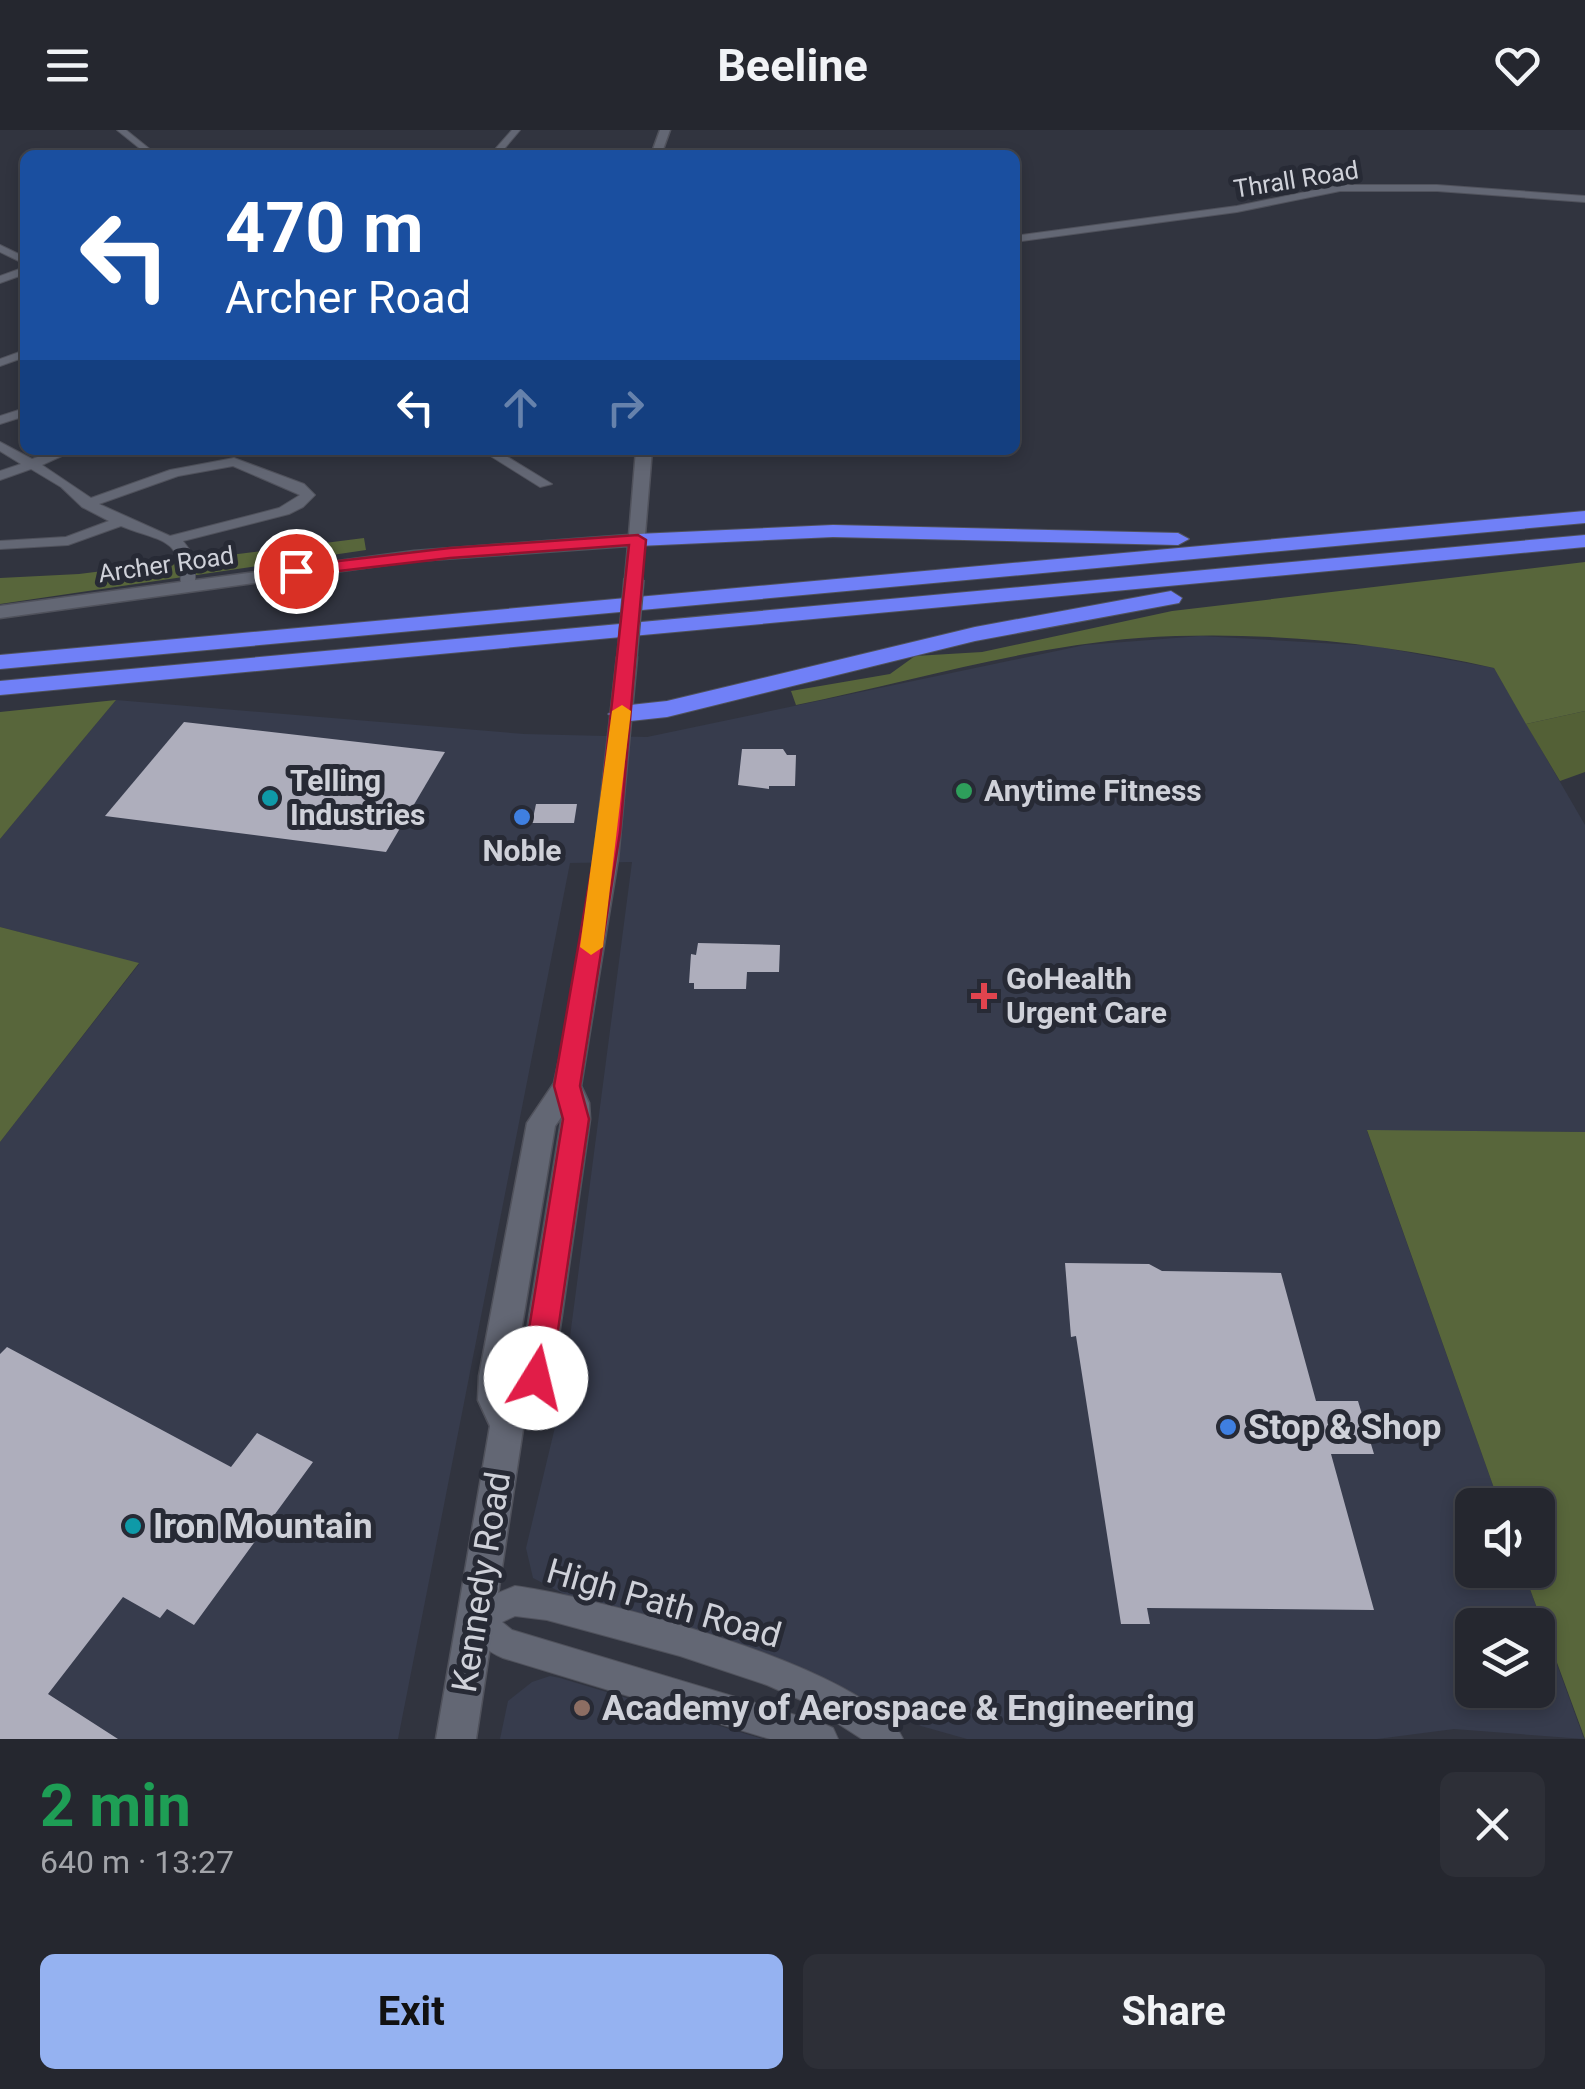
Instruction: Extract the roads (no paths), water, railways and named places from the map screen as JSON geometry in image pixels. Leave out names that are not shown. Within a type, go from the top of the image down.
[{"type":"highway","points":[[0,662],[1585,517]]},
{"type":"highway","points":[[638,540],[819,531],[1186,539],[1320,534],[1376,538]]},
{"type":"highway","points":[[0,688],[1585,541]]},
{"type":"highway","points":[[622,714],[668,709],[993,630],[1212,592],[1362,572],[1396,559]]},
{"type":"street","points":[[121,130],[147,150]]},
{"type":"street","points":[[498,150],[516,130]]},
{"type":"street","name":"Thrall Road","points":[[1020,239],[1237,209],[1340,188],[1437,188],[1585,198]]},
{"type":"street","points":[[0,446],[66,484],[87,504],[120,522],[170,541],[188,557],[188,586]]},
{"type":"street","points":[[0,476],[55,455]]},
{"type":"street","points":[[496,455],[545,484]]},
{"type":"street","name":"Kennedy Road","points":[[456,1739],[507,1425],[494,1390],[540,1123],[567,1086],[606,859],[644,455]]},
{"type":"street","points":[[87,504],[175,473],[234,462],[299,487],[308,495],[283,514],[204,526],[170,541]]},
{"type":"street","points":[[0,545],[68,541],[120,522]]},
{"type":"street","name":"Archer Road","points":[[0,612],[414,556],[638,540]]},
{"type":"street","name":"High Path Road","points":[[476,1618],[515,1601],[547,1605],[789,1679],[849,1708],[886,1739]]},
{"type":"street","points":[[476,1618],[495,1638],[517,1648],[822,1739]]},
{"type":"place","name":"Anytime Fitness","points":[[964,791]]},
{"type":"place","name":"Telling Industries","points":[[270,798]]},
{"type":"place","name":"Noble","points":[[522,817]]},
{"type":"place","name":"GoHealth Urgent Care","points":[[984,996]]},
{"type":"place","name":"Stop & Shop","points":[[1228,1427]]},
{"type":"place","name":"Iron Mountain","points":[[133,1526]]},
{"type":"place","name":"Academy of Aerospace & Engineering","points":[[582,1708]]}]
